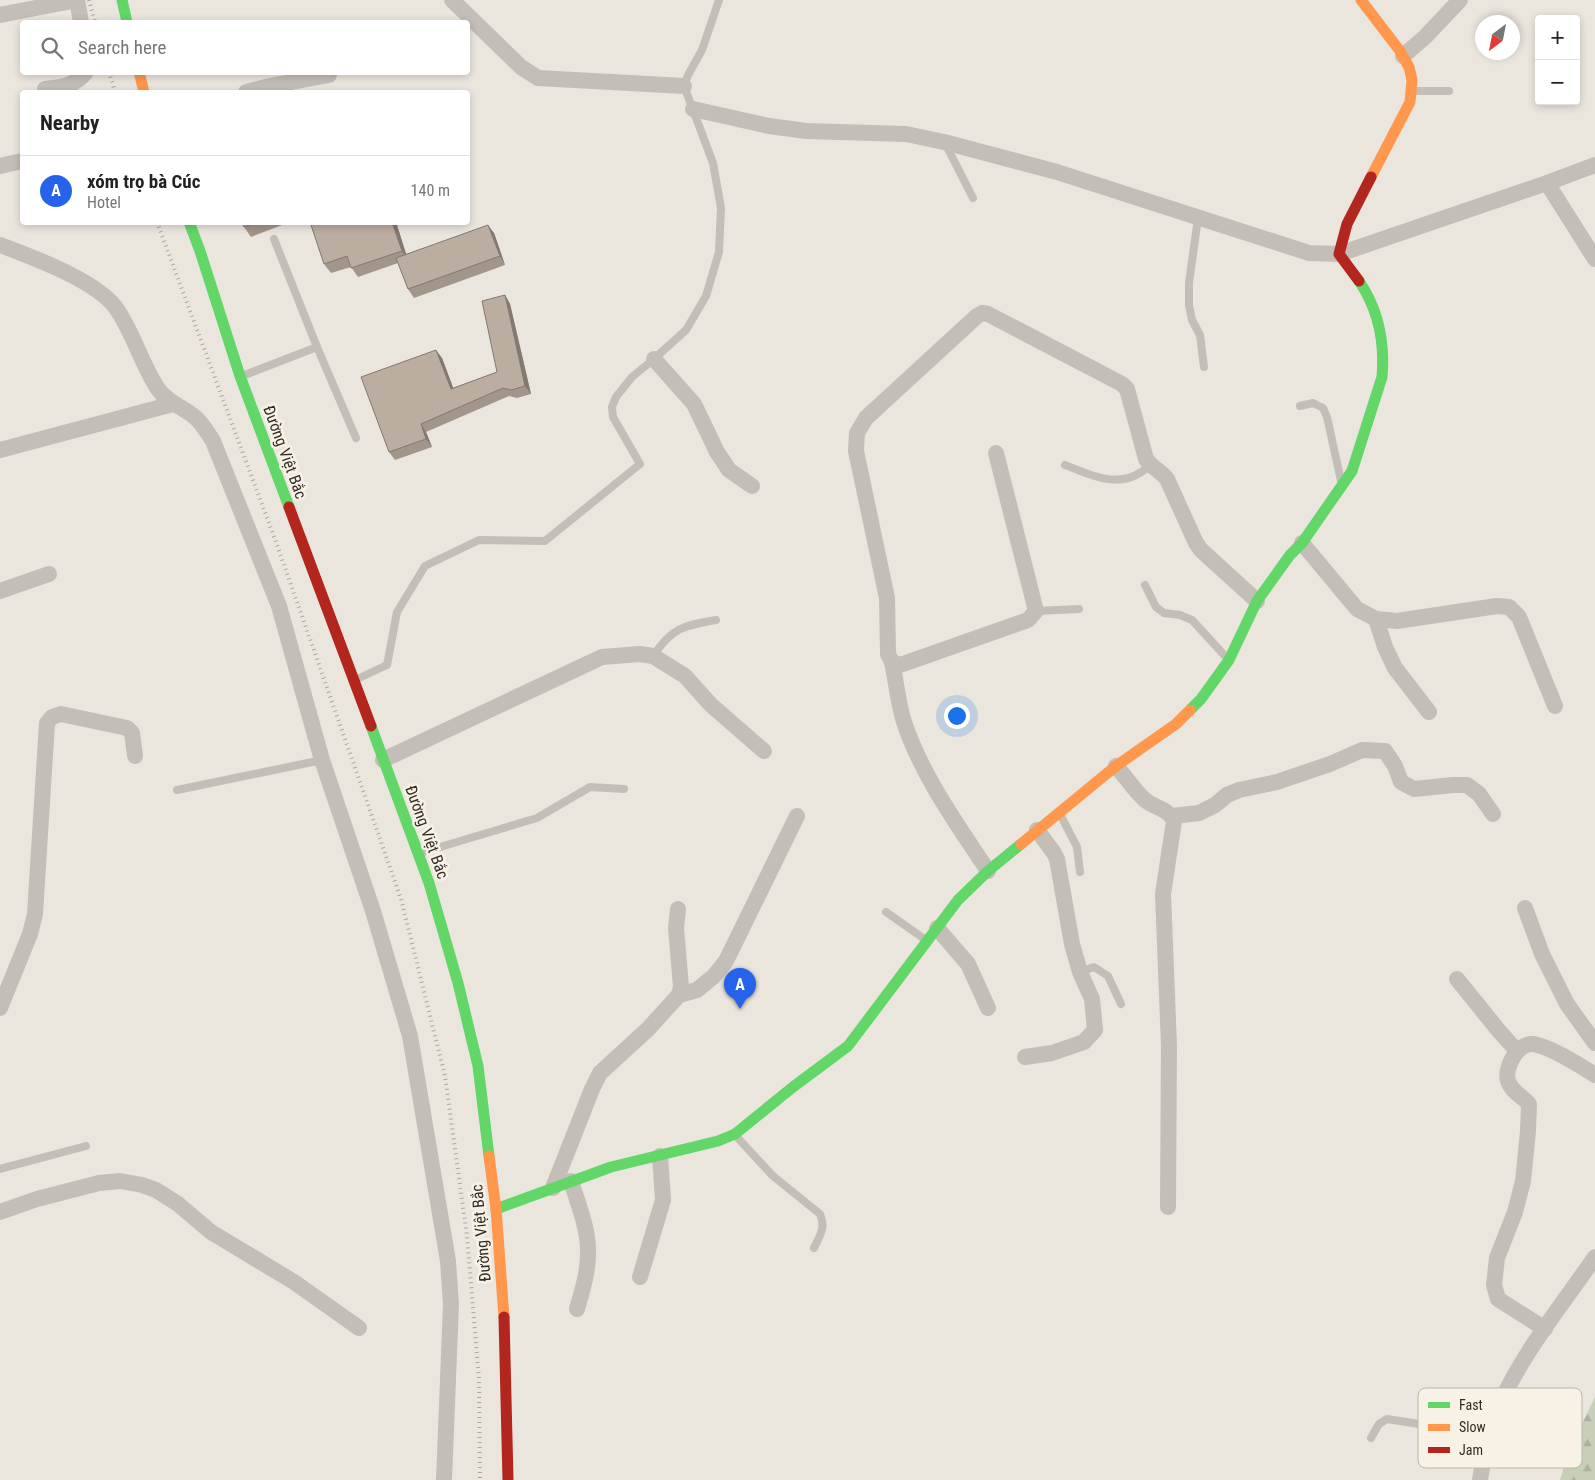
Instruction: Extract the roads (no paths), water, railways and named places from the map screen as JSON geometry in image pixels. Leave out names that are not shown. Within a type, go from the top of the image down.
[{"type":"street","points":[[0,15],[77,0],[81,20]]},
{"type":"street","points":[[122,0],[127,20]]},
{"type":"street","points":[[452,0],[521,67],[538,78],[684,86]]},
{"type":"street","points":[[496,1209],[611,1167],[718,1141],[735,1134],[848,1046],[958,900],[988,871],[1116,766],[1176,724],[1201,700],[1229,660],[1257,602],[1290,555],[1302,543],[1342,488],[1352,471],[1382,377],[1385,360],[1380,328],[1367,295],[1339,254],[1347,224],[1410,102],[1412,91],[1409,69],[1403,56],[1361,0]]},
{"type":"street","points":[[1403,56],[1425,37],[1460,0]]},
{"type":"street","points":[[45,89],[72,85],[83,75]]},
{"type":"street","points":[[140,75],[144,90]]},
{"type":"street","points":[[254,90],[329,75]]},
{"type":"street","points":[[693,109],[806,132],[906,134],[944,142],[1057,172],[1308,253],[1339,254],[1547,184],[1595,165]]},
{"type":"street","points":[[0,166],[20,161]]},
{"type":"street","points":[[1547,184],[1595,259]]},
{"type":"street","name":"Đường Việt Bắc","points":[[190,225],[240,376],[429,883],[455,974],[478,1066],[496,1209],[504,1315],[508,1480]]},
{"type":"street","points":[[0,245],[19,251],[96,288],[110,299],[119,311],[159,389],[173,404],[197,419],[213,441],[279,606],[322,760],[373,910],[410,1036],[448,1261],[451,1304],[444,1480]]},
{"type":"street","points":[[988,871],[954,820],[914,747],[903,720],[892,662],[888,654],[887,598],[856,451],[856,433],[866,418],[977,316],[982,313],[988,314],[1122,384],[1129,394],[1146,459],[1151,466],[1167,479],[1196,543],[1201,550],[1257,602]]},
{"type":"street","points":[[654,359],[694,404],[717,452],[729,470],[752,486]]},
{"type":"street","points":[[0,450],[173,404]]},
{"type":"street","points":[[892,662],[900,665],[1019,624],[1028,620],[1036,611],[996,453]]},
{"type":"street","points":[[1302,543],[1357,609],[1376,619],[1397,621],[1497,606],[1510,607],[1519,617],[1555,706]]},
{"type":"street","points":[[0,591],[49,574]]},
{"type":"street","points":[[1376,619],[1385,647],[1395,668],[1429,712]]},
{"type":"street","points":[[383,760],[602,657],[640,654],[653,656],[685,676],[711,704],[764,751]]},
{"type":"street","points":[[0,1008],[30,934],[35,914],[47,723],[52,717],[61,714],[127,728],[132,733],[135,756]]},
{"type":"street","points":[[1172,816],[1199,812],[1215,805],[1227,795],[1239,790],[1277,782],[1330,764],[1362,750],[1385,750],[1395,766],[1401,782],[1414,789],[1467,785],[1479,794],[1493,814]]},
{"type":"street","points":[[1116,766],[1142,797],[1172,816],[1174,821],[1163,894],[1169,1046],[1168,1207]]},
{"type":"street","points":[[679,995],[697,990],[714,976],[726,961],[734,940],[797,816]]},
{"type":"street","points":[[1025,1057],[1052,1053],[1084,1042],[1095,1030],[1092,999],[1080,972],[1072,944],[1057,859],[1037,830]]},
{"type":"street","points":[[1525,908],[1542,954],[1567,1004],[1595,1043]]},
{"type":"street","points":[[553,1188],[600,1073],[647,1030],[679,995],[682,987],[676,928],[678,909]]},
{"type":"street","points":[[932,935],[968,964],[988,1008]]},
{"type":"street","points":[[1457,979],[1517,1051]]},
{"type":"street","points":[[1545,1329],[1498,1299],[1494,1286],[1497,1258],[1515,1212],[1521,1189],[1527,1141],[1529,1104],[1511,1088],[1507,1079],[1509,1068],[1517,1051],[1525,1044],[1534,1044],[1556,1053],[1595,1075]]},
{"type":"street","points":[[640,1277],[663,1200],[660,1156]]},
{"type":"street","points":[[0,1212],[37,1199],[99,1183],[120,1181],[142,1185],[156,1190],[178,1204],[211,1232],[294,1282],[359,1328]]},
{"type":"street","points":[[570,1181],[587,1238],[586,1278],[578,1309]]},
{"type":"street","points":[[1508,1388],[1517,1371],[1595,1257]]},
{"type":"lane","points":[[353,681],[387,665],[396,612],[425,566],[478,540],[545,541],[640,464],[613,417],[612,407],[616,397],[632,377],[686,330],[706,296],[719,252],[720,208],[713,164],[684,86],[688,74],[702,50],[719,0]]},
{"type":"lane","points":[[1412,91],[1449,91]]},
{"type":"lane","points":[[944,142],[973,198]]},
{"type":"lane","points":[[1198,218],[1189,283],[1189,305],[1192,320],[1200,335],[1204,367]]},
{"type":"lane","points":[[274,239],[356,438]]},
{"type":"lane","points":[[240,376],[317,347]]},
{"type":"lane","points":[[1300,406],[1313,404],[1323,408],[1342,488]]},
{"type":"lane","points":[[1065,465],[1112,480],[1133,477],[1151,466]]},
{"type":"lane","points":[[1145,585],[1156,607],[1164,612],[1180,615],[1192,620],[1229,660]]},
{"type":"lane","points":[[1036,611],[1079,609]]},
{"type":"lane","points":[[653,656],[666,638],[686,626],[716,620]]},
{"type":"lane","points":[[177,790],[322,760]]},
{"type":"lane","points":[[418,854],[537,818],[590,787],[624,789]]},
{"type":"lane","points":[[1059,812],[1077,847],[1080,872]]},
{"type":"lane","points":[[886,912],[932,935]]},
{"type":"lane","points":[[1080,972],[1094,968],[1108,976],[1121,1004]]},
{"type":"lane","points":[[735,1134],[773,1176],[820,1214],[824,1222],[814,1248]]},
{"type":"lane","points":[[0,1169],[86,1146]]},
{"type":"lane","points":[[1370,1438],[1379,1424],[1387,1419],[1418,1423]]},
{"type":"railway","points":[[89,0],[94,20]]},
{"type":"railway","points":[[110,75],[114,90]]},
{"type":"railway","points":[[158,225],[276,542],[401,899],[445,1076],[467,1236],[479,1379],[480,1480]]},
{"type":"place","name":"xóm trọ bà Cúc","points":[[740,1009]]}]
